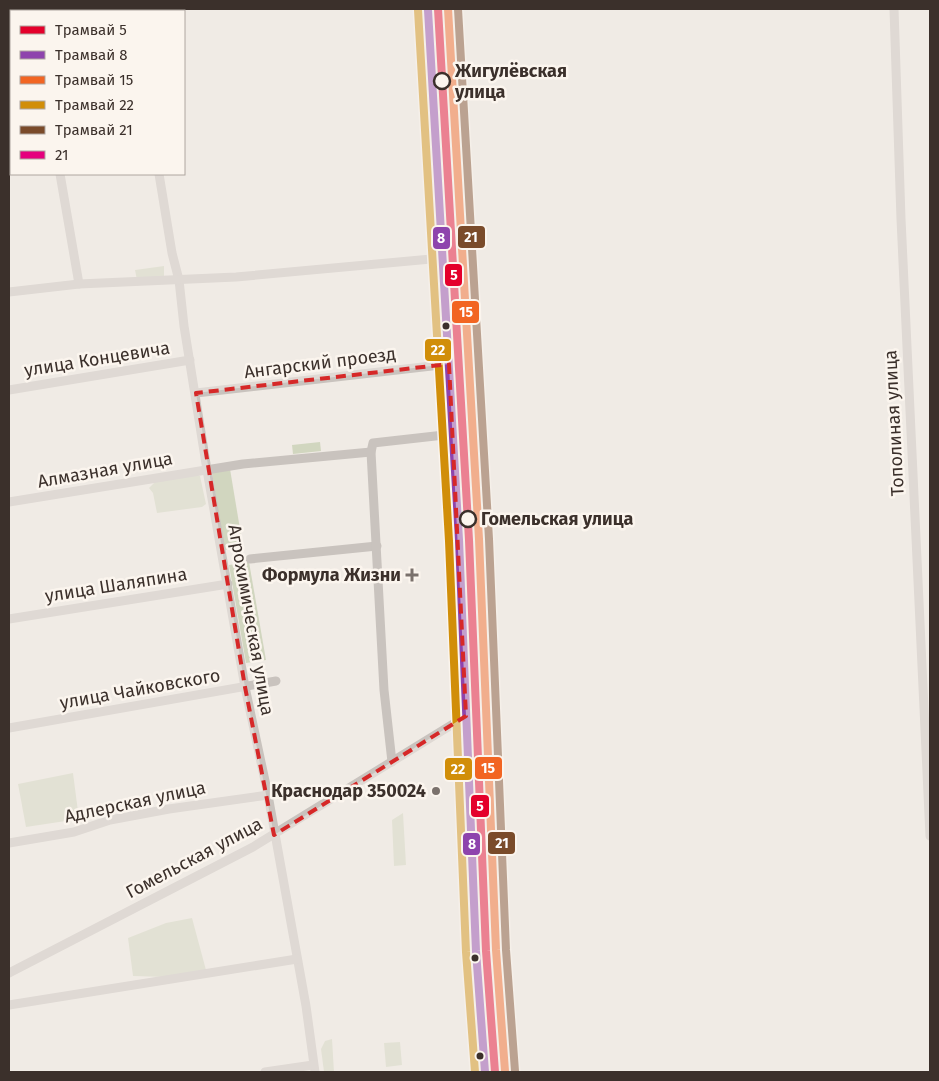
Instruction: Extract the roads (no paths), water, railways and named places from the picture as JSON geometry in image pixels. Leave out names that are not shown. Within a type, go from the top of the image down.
[{"type":"street","points":[[446,9],[475,505],[494,950],[502,1072]]},
{"type":"street","name":"Тополиная улица","points":[[894,9],[901,228],[930,836]]},
{"type":"street","points":[[427,10],[453,434],[466,716],[471,893],[481,1072]]},
{"type":"street","points":[[60,175],[79,284]]},
{"type":"street","name":"Агрохимическая улица","points":[[159,175],[172,253],[180,280],[207,470],[245,687],[268,795],[296,959],[306,1006],[314,1069]]},
{"type":"street","points":[[9,292],[79,284],[180,280],[442,258]]},
{"type":"street","name":"улица Концевича","points":[[9,390],[190,360]]},
{"type":"street","name":"Ангарский проезд","points":[[196,393],[253,389],[449,364]]},
{"type":"street","points":[[392,762],[384,690],[371,452],[373,443],[453,434]]},
{"type":"street","name":"Алмазная улица","points":[[9,502],[207,470],[371,452]]},
{"type":"street","points":[[250,560],[376,546]]},
{"type":"street","name":"улица Шаляпина","points":[[9,619],[228,584]]},
{"type":"street","name":"улица Чайковского","points":[[9,728],[276,681]]},
{"type":"street","name":"Гомельская улица","points":[[9,973],[274,835],[466,716]]},
{"type":"street","name":"Адлерская улица","points":[[9,843],[74,832],[110,820],[169,809],[268,795]]},
{"type":"street","points":[[9,1005],[296,959]]},
{"type":"street","points":[[265,1072],[314,1069]]},
{"type":"tram line","name":"5","points":[[438,9],[469,540],[486,951],[495,1072]]},
{"type":"tram line","name":"15","points":[[448,9],[479,539],[496,950],[505,1071]]},
{"type":"tram line","name":"21","points":[[458,9],[489,539],[506,950],[515,1071]]},
{"type":"tram line","name":"22","points":[[418,10],[449,541],[466,952],[475,1072]]},
{"type":"tram line","name":"8","points":[[428,10],[459,540],[476,951],[485,1072]]},
{"type":"place","name":"Жигулёвская улица","points":[[442,81]]},
{"type":"place","name":"Гомельская улица","points":[[468,519]]},
{"type":"place","name":"Формула Жизни","points":[[412,575]]},
{"type":"place","name":"Краснодар 350024","points":[[436,791]]}]
